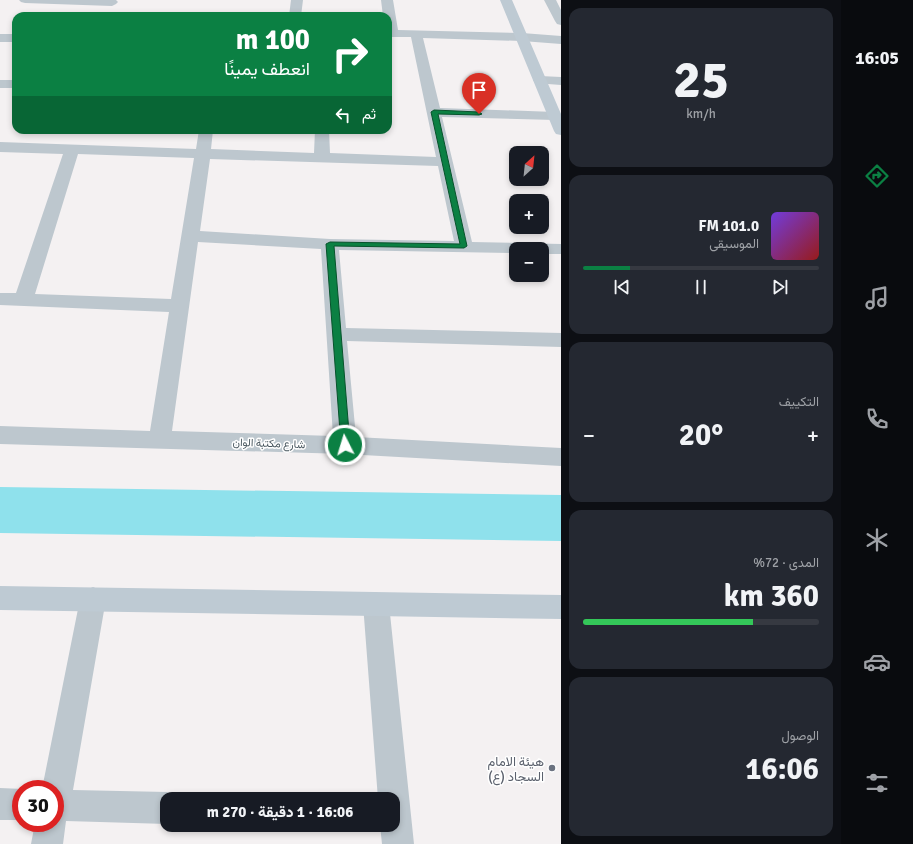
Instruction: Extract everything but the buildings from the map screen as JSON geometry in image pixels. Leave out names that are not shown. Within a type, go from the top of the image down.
[{"type":"street","points":[[25,0],[113,1],[109,12]]},
{"type":"street","points":[[296,12],[297,0]]},
{"type":"street","points":[[388,0],[389,12]]},
{"type":"street","points":[[506,0],[561,131]]},
{"type":"street","points":[[550,0],[561,21]]},
{"type":"street","points":[[392,33],[522,37],[561,40]]},
{"type":"street","points":[[416,33],[464,246]]},
{"type":"street","points":[[0,38],[12,38]]},
{"type":"street","points":[[540,80],[561,81]]},
{"type":"street","points":[[0,84],[12,84]]},
{"type":"street","points":[[434,112],[555,116]]},
{"type":"street","points":[[160,440],[205,134]]},
{"type":"street","points":[[322,134],[322,159]]},
{"type":"street","points":[[0,148],[445,162]]},
{"type":"street","points":[[24,300],[72,150]]},
{"type":"street","points":[[190,236],[330,244],[464,246],[561,250]]},
{"type":"street","points":[[330,244],[345,445]]},
{"type":"street","points":[[0,299],[180,306]]},
{"type":"street","points":[[336,334],[561,340]]},
{"type":"street","name":"شارع مكتبة الوان","points":[[0,435],[345,445],[561,457]]},
{"type":"street","points":[[0,598],[561,607]]},
{"type":"street","points":[[59,780],[94,599]]},
{"type":"street","points":[[376,604],[392,792]]},
{"type":"street","points":[[0,804],[12,804]]},
{"type":"street","points":[[64,805],[160,808]]},
{"type":"street","points":[[47,844],[49,832]]},
{"type":"street","points":[[396,832],[398,844]]},
{"type":"water","points":[[0,487],[561,495],[561,541],[0,533]]},
{"type":"place","name":"هيئة الامام السجاد (ع)","points":[[552,768]]},
{"type":"route","points":[[345,445],[330,244],[464,246],[434,112],[479,114]]}]
